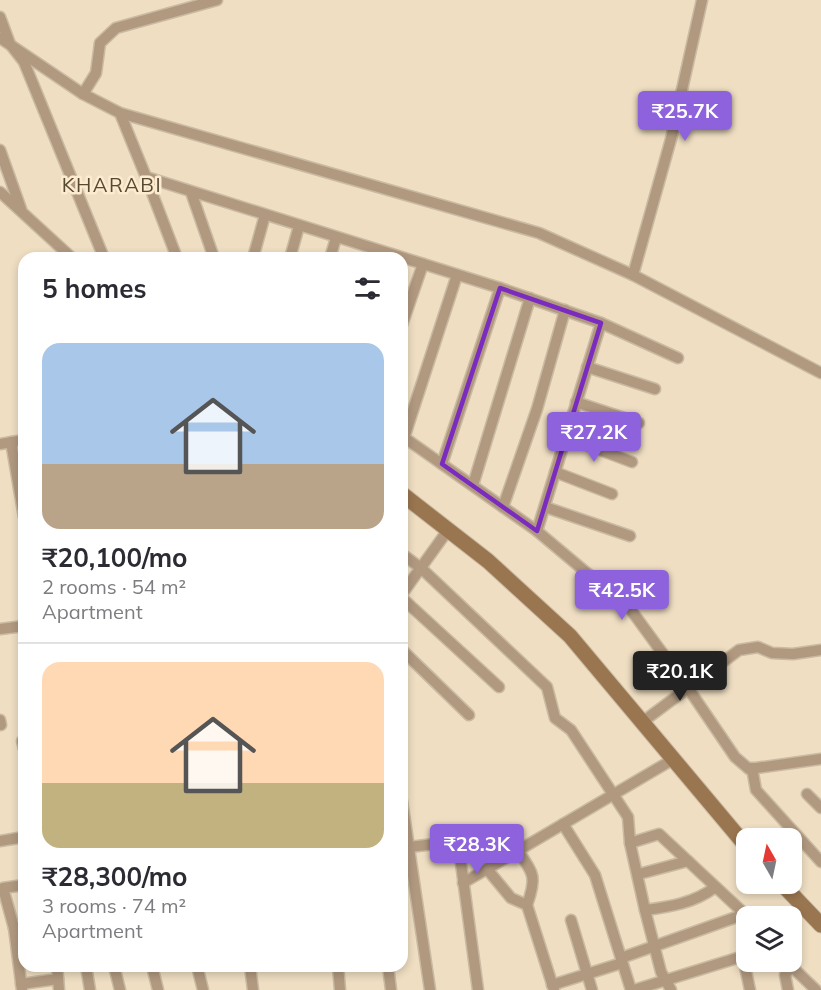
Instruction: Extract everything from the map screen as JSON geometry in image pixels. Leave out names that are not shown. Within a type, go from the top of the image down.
[{"type":"street","points":[[83,94],[96,73],[100,43],[111,32],[217,0]]},
{"type":"street","points":[[633,275],[671,139],[702,0]]},
{"type":"street","points":[[0,17],[5,41],[24,62],[102,252]]},
{"type":"street","points":[[5,41],[83,94],[120,113],[539,233],[633,275],[821,373]]},
{"type":"street","points":[[120,113],[175,252]]},
{"type":"street","points":[[0,150],[22,212]]},
{"type":"street","points":[[146,177],[300,226],[371,252]]},
{"type":"street","points":[[0,192],[65,252]]},
{"type":"street","points":[[191,192],[212,252]]},
{"type":"street","points":[[255,252],[265,215]]},
{"type":"street","points":[[292,252],[300,226]]},
{"type":"street","points":[[332,252],[336,238]]},
{"type":"street","points":[[408,261],[565,310],[601,323],[678,358]]},
{"type":"street","points":[[408,308],[423,264]]},
{"type":"street","points":[[408,422],[457,275]]},
{"type":"street","points":[[442,464],[500,288]]},
{"type":"street","points":[[473,485],[530,298]]},
{"type":"street","points":[[503,507],[537,410],[565,310]]},
{"type":"street","points":[[537,531],[601,323]]},
{"type":"street","points":[[587,367],[655,389]]},
{"type":"street","points":[[576,402],[639,423]]},
{"type":"street","points":[[566,437],[632,462]]},
{"type":"street","points":[[408,440],[537,531],[631,610],[735,757],[749,769],[821,759]]},
{"type":"street","points":[[6,443],[18,492]]},
{"type":"street","points":[[555,472],[612,494]]},
{"type":"street","points":[[408,499],[488,561],[570,636],[736,834]]},
{"type":"street","points":[[544,507],[630,536]]},
{"type":"street","points":[[408,587],[448,530]]},
{"type":"street","points":[[408,558],[547,687],[555,718],[571,730],[628,817],[630,843],[639,874],[645,910],[654,947],[668,985]]},
{"type":"street","points":[[408,602],[499,687]]},
{"type":"street","points":[[0,629],[18,627]]},
{"type":"street","points":[[641,723],[739,650],[758,647],[771,653],[793,654],[821,650]]},
{"type":"street","points":[[408,656],[469,715]]},
{"type":"street","points":[[0,720],[1,725]]},
{"type":"street","points":[[463,883],[672,760]]},
{"type":"street","points":[[752,768],[756,790],[821,862]]},
{"type":"street","points":[[807,794],[821,808]]},
{"type":"street","points":[[563,824],[595,875],[632,990],[668,985],[736,956]]},
{"type":"street","points":[[630,843],[659,834],[736,907]]},
{"type":"street","points":[[0,842],[18,838]]},
{"type":"street","points":[[408,847],[458,841],[478,990]]},
{"type":"street","points":[[518,851],[533,873],[535,885],[527,905],[553,987],[654,947],[736,918]]},
{"type":"street","points":[[639,874],[688,861]]},
{"type":"street","points":[[408,864],[430,990]]},
{"type":"street","points":[[487,869],[511,898],[527,905]]},
{"type":"street","points":[[18,886],[3,888],[18,925]]},
{"type":"street","points":[[645,910],[676,905],[704,895],[714,888]]},
{"type":"street","points":[[792,894],[821,925]]},
{"type":"street","points":[[571,920],[592,990]]},
{"type":"street","points":[[20,972],[21,987],[58,984]]},
{"type":"street","points":[[87,972],[90,990]]},
{"type":"street","points":[[116,972],[120,990]]},
{"type":"street","points":[[154,972],[158,990]]},
{"type":"street","points":[[199,972],[204,990]]},
{"type":"street","points":[[251,972],[253,990]]},
{"type":"street","points":[[338,972],[340,990]]},
{"type":"street","points":[[389,972],[392,990]]},
{"type":"street","points":[[747,972],[750,990]]},
{"type":"street","points":[[786,972],[788,990]]},
{"type":"street","points":[[798,972],[816,990]]},
{"type":"highlighted area","points":[[500,288],[601,323],[537,531],[442,464]]},
{"type":"district","name":"KHARABI","points":[[112,184]]}]
